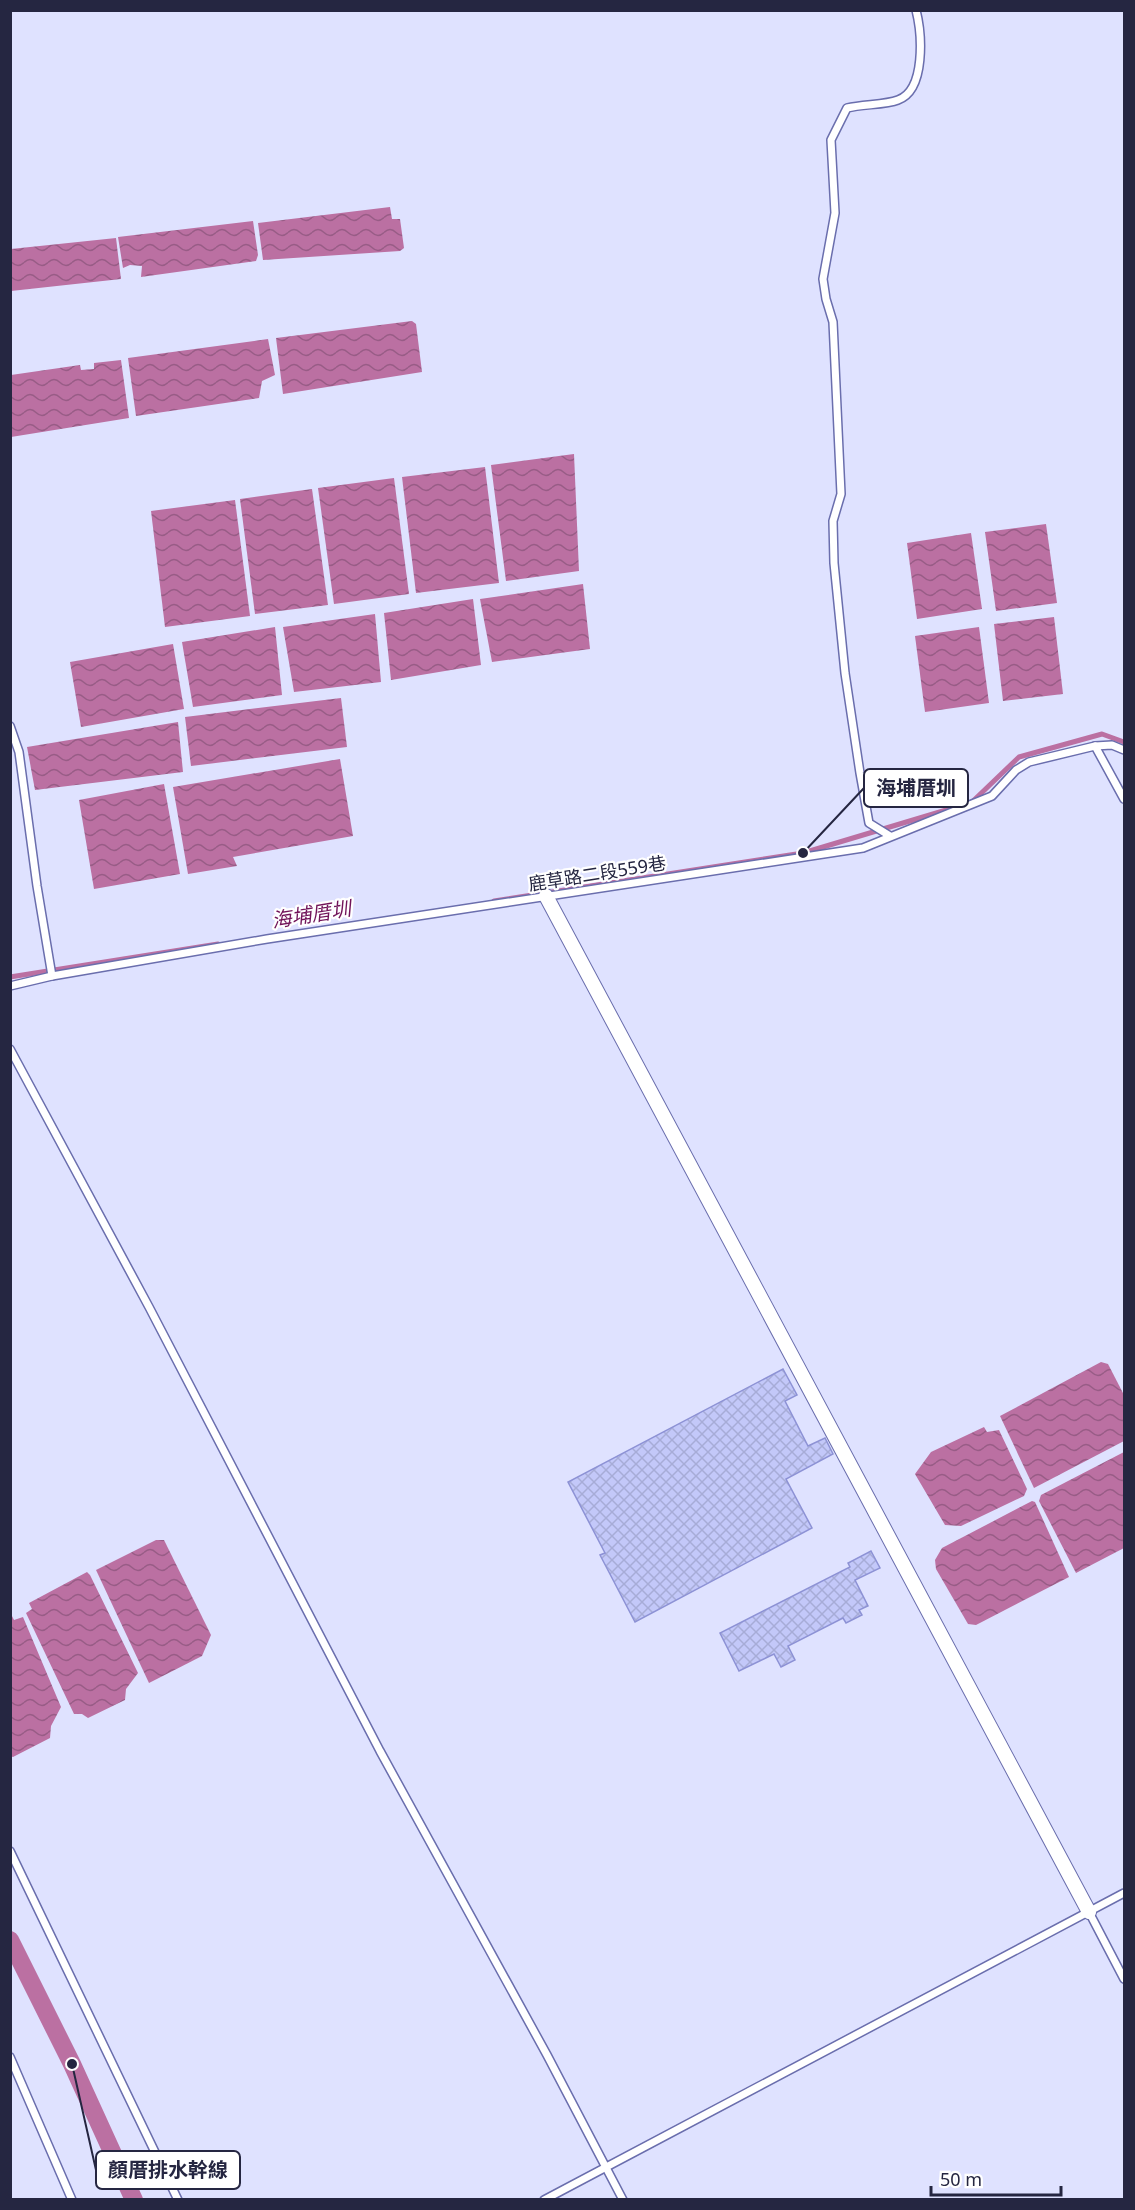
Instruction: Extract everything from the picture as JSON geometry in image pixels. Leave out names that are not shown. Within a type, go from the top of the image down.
[{"type":"street","points":[[546,896],[1089,1912]]},
{"type":"lane","points":[[890,836],[869,823],[845,673],[833,546],[833,521],[841,494],[833,322],[823,279],[835,213],[831,140],[847,108],[898,100],[908,93],[917,76],[921,46],[920,24],[916,10]]},
{"type":"lane","points":[[10,726],[18,752],[52,976]]},
{"type":"lane","name":"鹿草路二段559巷","points":[[10,986],[52,976],[267,939],[863,848],[992,796],[1016,770],[1029,762],[1095,746],[1112,745],[1125,750]]},
{"type":"lane","points":[[1095,746],[1125,799]]},
{"type":"lane","points":[[10,1049],[364,1719],[623,2199]]},
{"type":"lane","points":[[10,1851],[178,2199]]},
{"type":"lane","points":[[544,2199],[1125,1893]]},
{"type":"lane","points":[[1089,1912],[1125,1979]]},
{"type":"lane","points":[[10,2057],[72,2199]]},
{"type":"water","points":[[390,207],[392,219],[400,219],[404,248],[400,251],[263,260],[258,223]]},
{"type":"water","points":[[253,221],[258,255],[256,261],[141,277],[142,266],[130,265],[123,268],[118,237]]},
{"type":"water","points":[[116,238],[121,279],[11,291],[11,249]]},
{"type":"water","points":[[412,321],[416,324],[422,372],[283,394],[276,338]]},
{"type":"water","points":[[268,339],[275,375],[262,381],[259,398],[136,416],[128,358]]},
{"type":"water","points":[[121,360],[129,418],[11,437],[11,375],[80,365],[81,370],[94,369],[94,363]]},
{"type":"water","points":[[574,454],[579,571],[506,581],[491,465]]},
{"type":"water","points":[[485,467],[499,583],[416,593],[402,477]]},
{"type":"water","points":[[394,478],[409,594],[334,604],[318,488]]},
{"type":"water","points":[[312,489],[328,605],[255,614],[240,499]]},
{"type":"water","points":[[235,500],[250,616],[165,627],[151,511]]},
{"type":"water","points":[[1046,524],[1057,603],[996,611],[985,532]]},
{"type":"water","points":[[971,533],[982,609],[917,619],[907,543]]},
{"type":"water","points":[[583,584],[590,649],[492,662],[480,599]]},
{"type":"water","points":[[473,599],[481,665],[391,680],[384,613]]},
{"type":"water","points":[[375,614],[381,682],[294,692],[283,627]]},
{"type":"water","points":[[1054,617],[1063,694],[1003,701],[994,624]]},
{"type":"water","points":[[275,627],[282,695],[193,707],[182,642]]},
{"type":"water","points":[[979,627],[989,703],[925,712],[915,636]]},
{"type":"water","points":[[173,644],[184,709],[81,727],[70,662]]},
{"type":"water","points":[[341,698],[347,747],[191,766],[185,717]]},
{"type":"water","points":[[178,722],[183,772],[35,790],[27,747]]},
{"type":"water","points":[[340,759],[353,836],[233,857],[237,866],[188,874],[173,787]]},
{"type":"water","points":[[164,784],[180,874],[94,889],[79,800]]},
{"type":"water","points":[[1101,1362],[1108,1364],[1124,1395],[1124,1441],[1034,1488],[1000,1416]]},
{"type":"water","points":[[984,1427],[987,1432],[999,1430],[1027,1489],[1024,1496],[961,1526],[945,1525],[915,1474],[931,1452]]},
{"type":"water","points":[[1124,1452],[1124,1548],[1076,1573],[1039,1501],[1041,1495]]},
{"type":"water","points":[[1032,1501],[1035,1502],[1069,1577],[976,1625],[968,1624],[936,1569],[935,1560],[942,1548]]},
{"type":"water","points":[[156,1540],[164,1540],[211,1635],[202,1656],[149,1683],[96,1570]]},
{"type":"water","points":[[87,1572],[138,1673],[126,1689],[125,1700],[88,1718],[82,1714],[74,1714],[26,1613],[32,1609],[29,1603]]},
{"type":"water","points":[[11,1614],[14,1620],[23,1617],[61,1707],[51,1726],[50,1738],[13,1757],[10,1756]]},
{"type":"building","points":[[783,1369],[797,1395],[785,1401],[808,1446],[825,1438],[833,1454],[786,1479],[812,1528],[635,1622],[600,1555],[605,1553],[568,1482]]},
{"type":"building","points":[[871,1551],[880,1568],[855,1580],[868,1606],[859,1610],[862,1615],[846,1623],[843,1618],[788,1646],[795,1660],[781,1667],[774,1654],[739,1671],[720,1633],[850,1567],[848,1563]]},
{"type":"waterway","name":"海埔厝圳","points":[[972,802],[1019,757],[1102,734],[1124,742]]},
{"type":"waterway","name":"海埔厝圳","points":[[494,901],[803,853],[963,805]]},
{"type":"waterway","name":"海埔厝圳","points":[[10,977],[218,944]]},
{"type":"waterway","points":[[10,1940],[72,2064],[134,2200]]},
{"type":"place","name":"海埔厝圳","points":[[803,853]]},
{"type":"place","name":"顏厝排水幹線","points":[[72,2064]]}]
